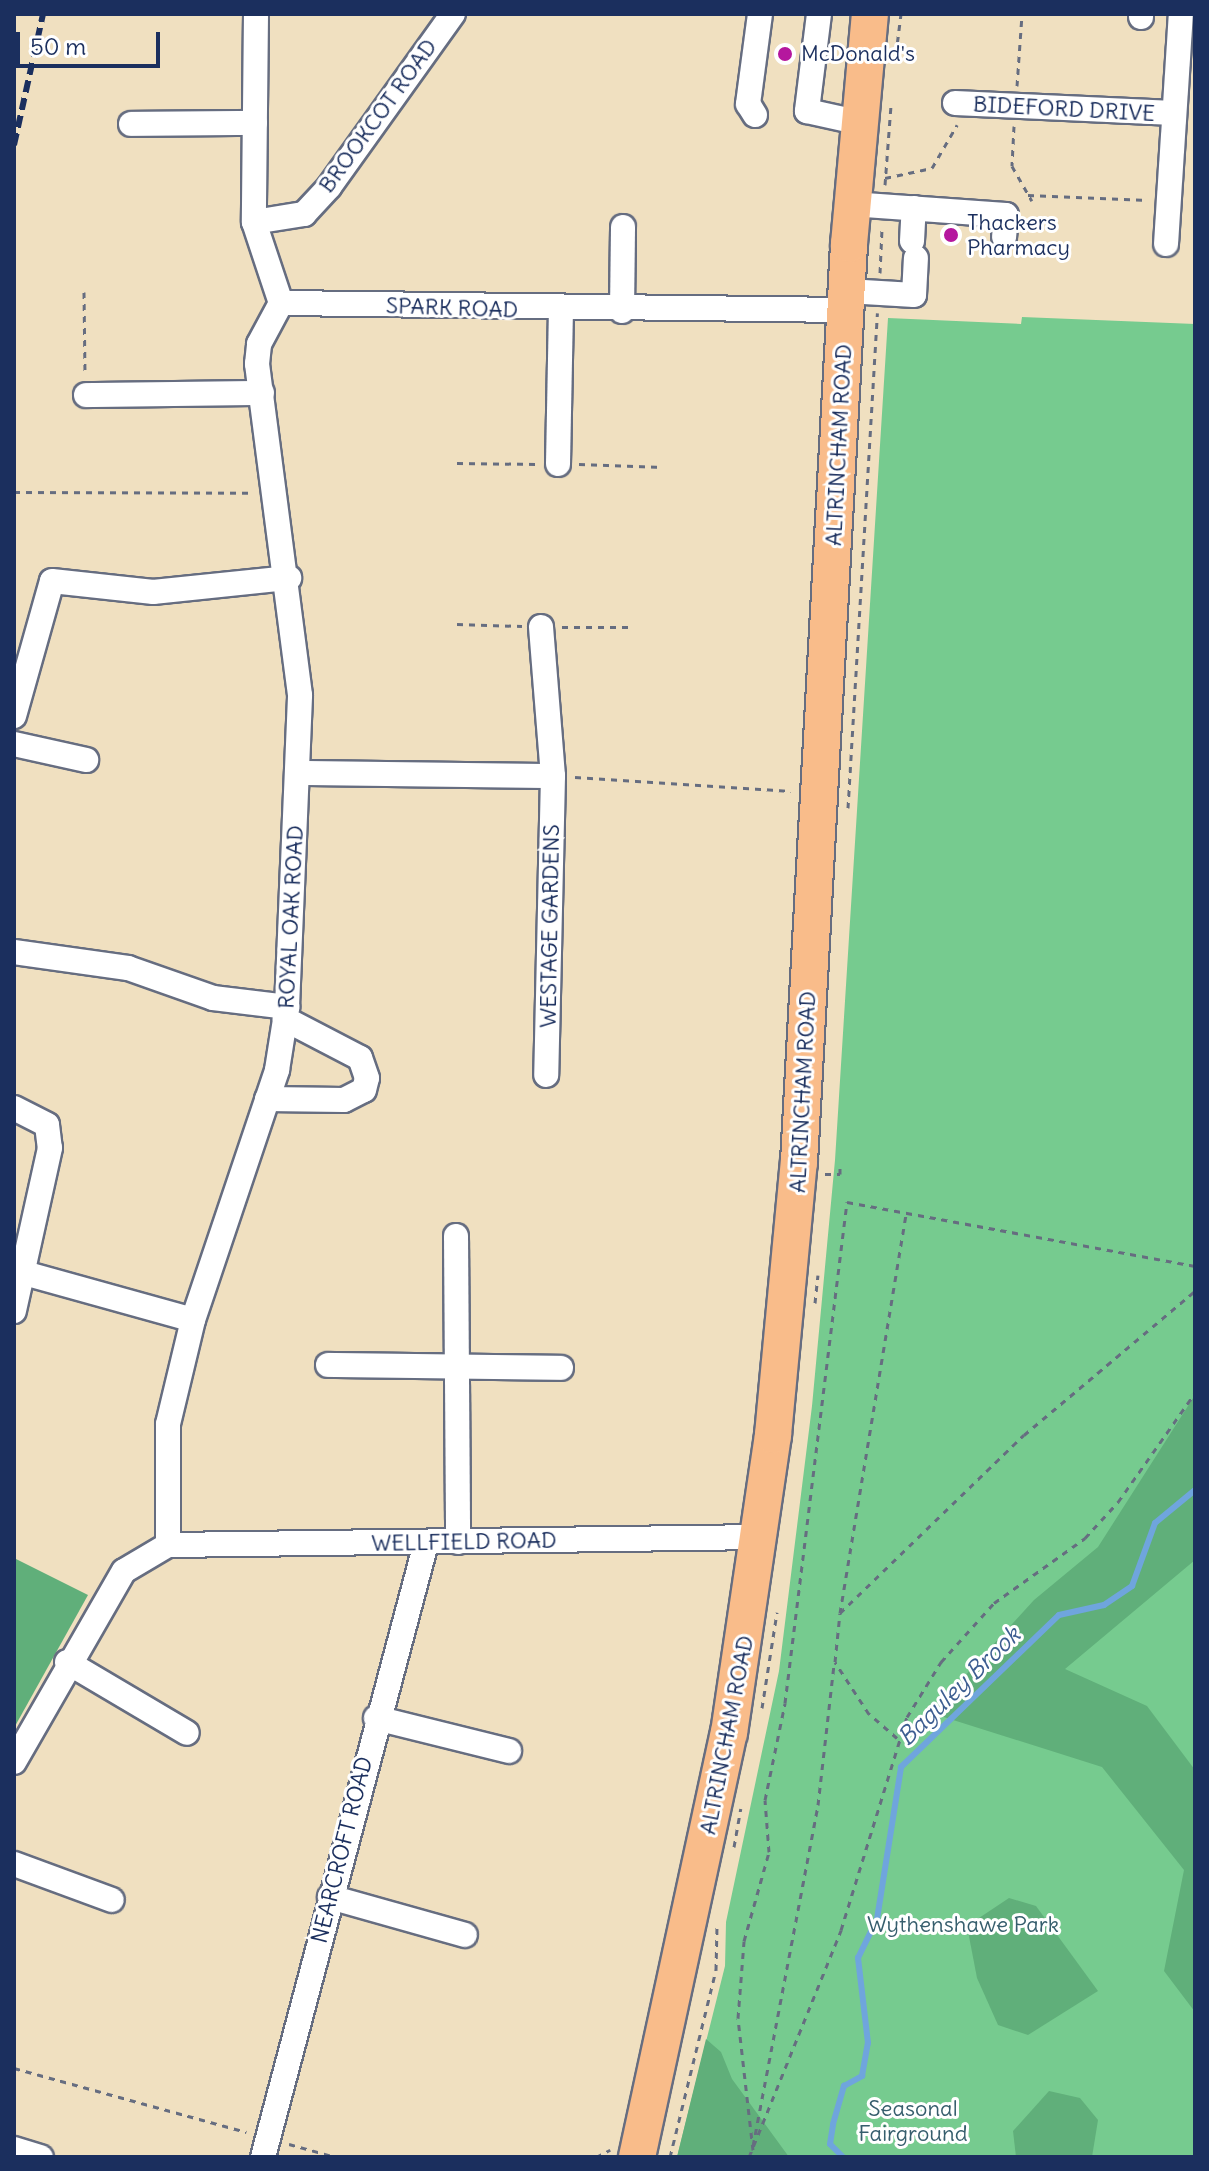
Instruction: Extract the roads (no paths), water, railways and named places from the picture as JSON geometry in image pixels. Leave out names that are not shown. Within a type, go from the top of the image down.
[{"type":"highway","name":"ALTRINCHAM ROAD","points":[[624,2153],[715,1802],[760,1537],[793,1248],[851,204],[870,14]]},
{"type":"street","points":[[256,14],[254,222],[281,303]]},
{"type":"street","name":"BROOKCOT ROAD","points":[[254,222],[304,214],[453,14]]},
{"type":"street","points":[[755,115],[748,104],[760,14]]},
{"type":"street","points":[[819,14],[807,111],[857,122]]},
{"type":"street","name":"BIDEFORD DRIVE","points":[[1166,244],[1181,14]]},
{"type":"street","name":"BIDEFORD DRIVE","points":[[962,104],[1174,113]]},
{"type":"street","points":[[131,124],[255,123]]},
{"type":"street","points":[[851,204],[1006,215],[1004,237]]},
{"type":"street","name":"SPARK ROAD","points":[[281,303],[622,311],[914,295],[914,208]]},
{"type":"street","points":[[622,311],[623,227]]},
{"type":"street","name":"ROYAL OAK ROAD","points":[[168,1545],[168,1424],[193,1320],[267,1099],[286,1013],[299,773],[289,578],[262,393],[259,344],[281,303]]},
{"type":"street","points":[[558,464],[561,311]]},
{"type":"street","points":[[86,395],[262,393]]},
{"type":"street","points":[[14,716],[25,625],[52,581],[153,592],[289,578]]},
{"type":"street","name":"WESTAGE GARDENS","points":[[541,627],[553,776],[546,1075]]},
{"type":"street","points":[[14,744],[86,760]]},
{"type":"street","points":[[299,773],[553,776]]},
{"type":"street","points":[[14,952],[128,968],[213,998],[286,1013],[360,1058],[367,1078],[364,1090],[344,1100],[267,1099]]},
{"type":"street","points":[[14,1108],[47,1125],[50,1148],[14,1311]]},
{"type":"street","points":[[456,1236],[458,1542]]},
{"type":"street","points":[[24,1273],[193,1320]]},
{"type":"street","points":[[328,1365],[561,1368]]},
{"type":"street","name":"WELLFIELD ROAD","points":[[168,1545],[760,1537]]},
{"type":"street","name":"NEARCROFT ROAD","points":[[259,2146],[426,1543]]},
{"type":"street","points":[[14,1762],[67,1662],[124,1571],[168,1545]]},
{"type":"street","points":[[67,1662],[187,1733]]},
{"type":"street","points":[[376,1718],[509,1751]]},
{"type":"street","points":[[14,1864],[112,1900]]},
{"type":"street","points":[[330,1897],[465,1935]]},
{"type":"street","points":[[14,2149],[41,2157]]},
{"type":"waterway","name":"Baguley Brook","points":[[843,2157],[830,2144],[844,2086],[862,2076],[868,2043],[858,1958],[877,1919],[901,1767],[1059,1615],[1104,1605],[1132,1586],[1155,1523],[1195,1490]]},
{"type":"railway","points":[[14,145],[43,14]]},
{"type":"place","name":"McDonald's","points":[[785,54]]},
{"type":"place","name":"Thackers Pharmacy","points":[[951,235]]},
{"type":"park label","name":"Wythenshawe Park","points":[[963,1925]]},
{"type":"park label","name":"Seasonal Fairground","points":[[913,2120]]}]
